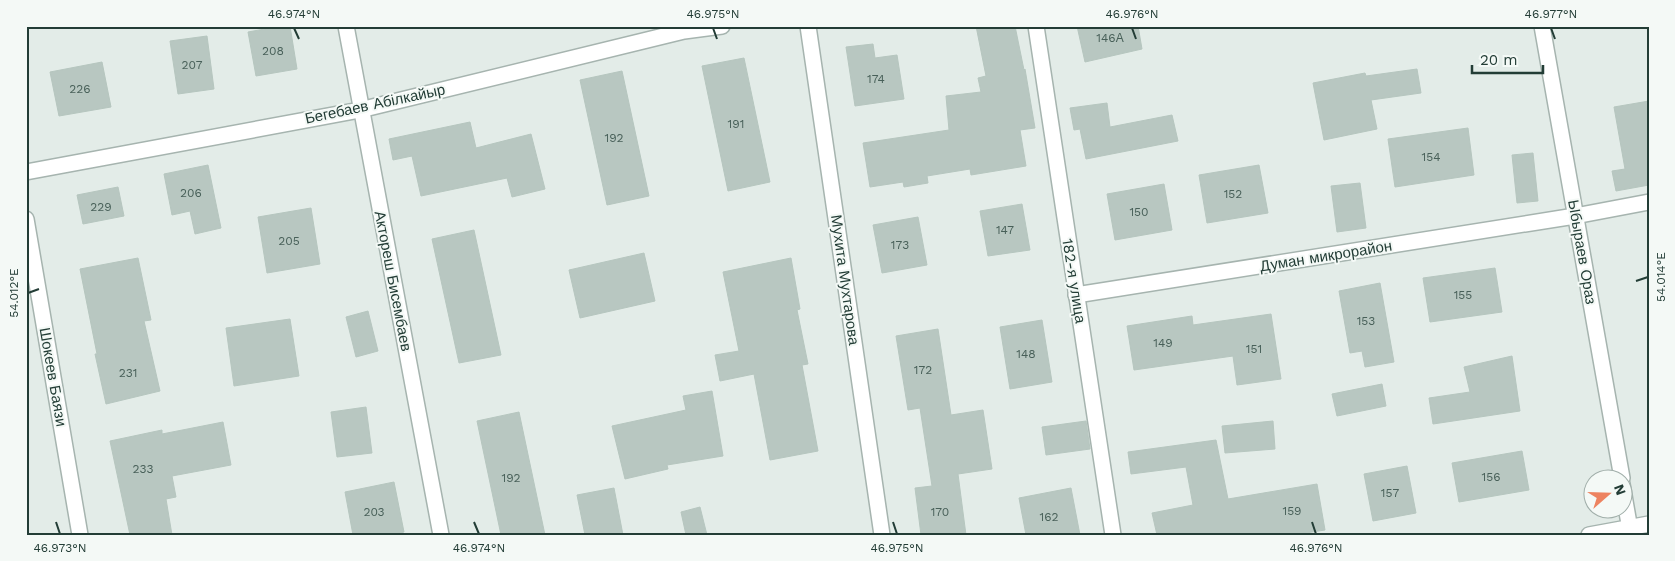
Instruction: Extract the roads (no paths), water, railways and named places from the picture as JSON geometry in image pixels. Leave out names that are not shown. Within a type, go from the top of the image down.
[{"type":"street","name":"Актореш Бисембаев","points":[[346,26],[360,110],[441,535]]},
{"type":"street","name":"Бегебаев Абілкайыр","points":[[26,172],[360,110],[684,31],[722,26]]},
{"type":"street","name":"Мухита Мухтарова","points":[[808,26],[882,535]]},
{"type":"street","name":"182-я улица","points":[[1036,26],[1113,535]]},
{"type":"street","name":"Ыбыраев Ораз","points":[[1542,26],[1620,468]]},
{"type":"street","name":"Думан микрорайон","points":[[1076,295],[1576,216],[1649,202]]},
{"type":"street","name":"Шокеев Баязи","points":[[26,219],[80,535]]},
{"type":"street","points":[[1629,518],[1631,531]]},
{"type":"street","points":[[1589,535],[1631,531],[1649,524]]}]
